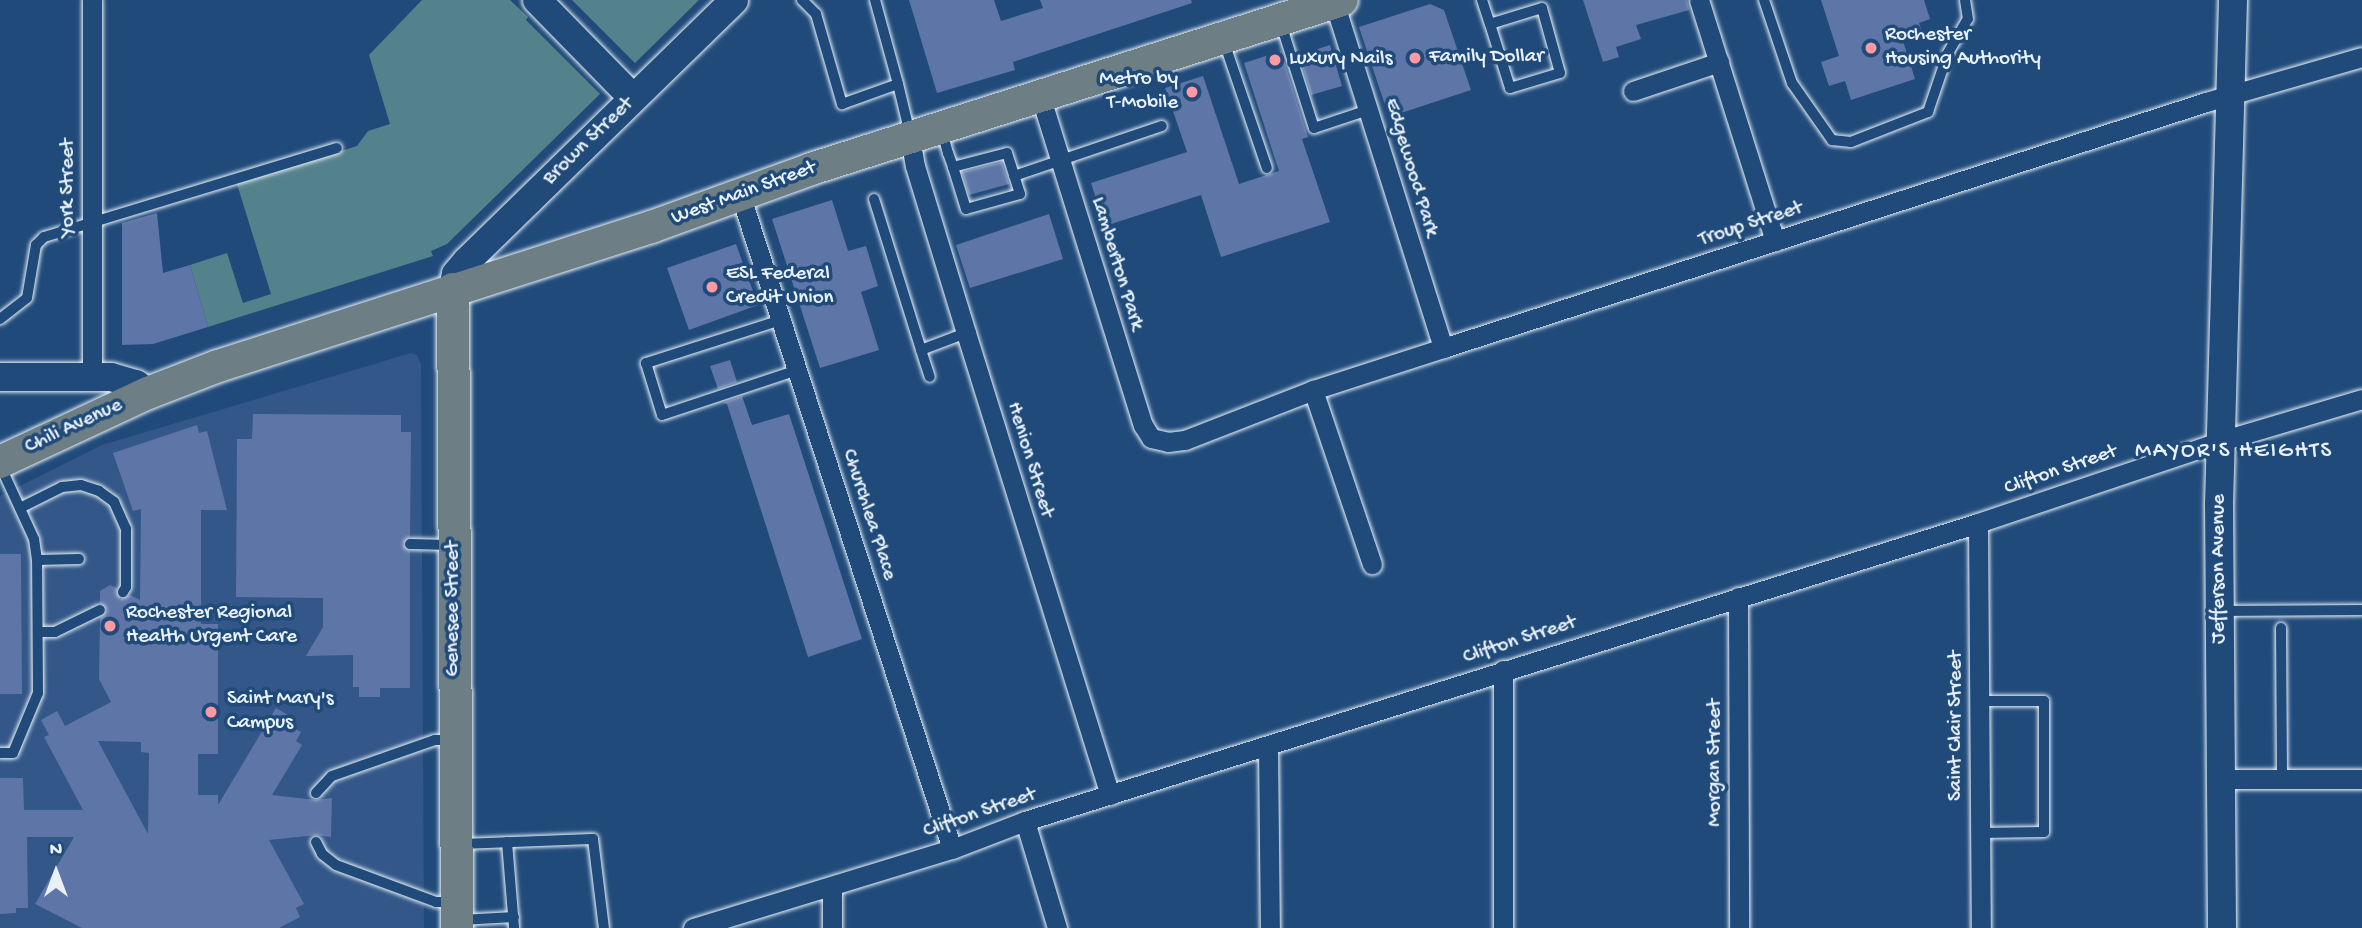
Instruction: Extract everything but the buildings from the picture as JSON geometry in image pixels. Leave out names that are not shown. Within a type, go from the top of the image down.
[{"type":"main road","points":[[537,0],[634,98]]},
{"type":"main road","name":"Brown Street","points":[[453,289],[456,274],[467,261],[734,0]]},
{"type":"main road","name":"Jefferson Avenue","points":[[2222,928],[2221,441],[2233,0]]},
{"type":"main road","name":"West Main Street","points":[[148,393],[218,366],[643,229],[740,194],[1040,95],[1338,1]]},
{"type":"main road","name":"Genesee Street","points":[[453,289],[457,917]]},
{"type":"main road","points":[[0,377],[92,376],[128,381],[148,393]]},
{"type":"main road","name":"Chili Avenue","points":[[0,463],[148,393]]},
{"type":"street","name":"York Street","points":[[92,0],[92,376]]},
{"type":"street","points":[[1699,0],[1775,241]]},
{"type":"street","name":"Edgewood Park","points":[[1338,1],[1368,110],[1443,348]]},
{"type":"street","name":"Troup Street","points":[[1157,442],[1185,440],[1313,390],[2231,96],[2362,57]]},
{"type":"street","points":[[1633,91],[1719,62]]},
{"type":"street","name":"Lamberton Park","points":[[1040,95],[1143,425],[1157,442]]},
{"type":"street","name":"Henion Street","points":[[910,138],[915,166],[1110,795]]},
{"type":"street","name":"Churchlea Place","points":[[740,194],[952,849]]},
{"type":"street","points":[[1313,390],[1372,564]]},
{"type":"street","name":"Clifton Street","points":[[693,928],[952,849],[1025,821],[1978,523],[2221,441],[2362,399]]},
{"type":"street","name":"Saint Clair Street","points":[[1978,523],[1981,928]]},
{"type":"street","name":"Morgan Street","points":[[1738,597],[1739,928]]},
{"type":"street","points":[[1503,670],[1503,928]]},
{"type":"street","points":[[1268,747],[1270,928]]},
{"type":"street","points":[[2221,779],[2362,779]]},
{"type":"street","points":[[1025,821],[1057,928]]},
{"type":"street","points":[[832,886],[832,928]]},
{"type":"lane","points":[[802,0],[816,14],[842,104],[898,85]]},
{"type":"lane","points":[[875,0],[910,138]]},
{"type":"lane","points":[[1482,0],[1510,88],[1560,73],[1542,8],[1490,24]]},
{"type":"lane","points":[[1764,0],[1792,83],[1832,140],[1851,142],[1928,112],[1948,53],[1968,19],[1965,0]]},
{"type":"lane","points":[[1280,20],[1314,128],[1368,110]]},
{"type":"lane","points":[[1222,38],[1267,168]]},
{"type":"lane","points":[[1014,176],[1162,126]]},
{"type":"lane","points":[[941,128],[953,167],[966,209],[1020,194],[1007,153],[953,167]]},
{"type":"lane","points":[[0,319],[27,298],[36,245],[44,237],[92,225],[337,148]]},
{"type":"lane","points":[[874,200],[930,377]]},
{"type":"lane","points":[[781,320],[646,363],[662,415],[797,370]]},
{"type":"lane","points":[[921,350],[966,333]]},
{"type":"lane","points":[[0,463],[34,539],[37,560],[38,693],[13,753],[0,753]]},
{"type":"lane","points":[[19,508],[62,488],[81,485],[99,491],[114,502],[126,529],[126,587],[123,592]]},
{"type":"lane","points":[[410,544],[454,545]]},
{"type":"lane","points":[[37,560],[79,559]]},
{"type":"lane","points":[[37,632],[55,632],[100,610]]},
{"type":"lane","points":[[2220,611],[2362,610]]},
{"type":"lane","points":[[2281,628],[2282,779]]},
{"type":"lane","points":[[1979,701],[2044,701],[2045,832],[1980,833]]},
{"type":"lane","points":[[316,793],[332,776],[435,740],[455,740]]},
{"type":"lane","points":[[456,844],[593,838],[604,928]]},
{"type":"lane","points":[[316,842],[322,854],[336,865],[436,902],[457,917],[514,922],[507,842]]},
{"type":"shaded area","name":"Saint Mary's Campus","points":[[411,353],[417,355],[421,364],[424,928],[0,928],[0,496],[102,445]]},
{"type":"green space","points":[[422,0],[510,0],[528,17],[526,20],[600,94],[447,244],[431,251],[433,256],[208,327],[190,265],[227,253],[243,303],[271,294],[237,184],[357,146],[368,131],[390,124],[369,55]]},
{"type":"green space","points":[[572,0],[699,0],[635,63]]},
{"type":"place","name":"Rochester Housing Authority","points":[[1871,48]]},
{"type":"place","name":"Family Dollar","points":[[1415,58]]},
{"type":"place","name":"Luxury Nails","points":[[1275,60]]},
{"type":"place","name":"Metro by T-Mobile","points":[[1192,92]]},
{"type":"place","name":"ESL Federal Credit Union","points":[[712,287]]},
{"type":"place","name":"Rochester Regional Health Urgent Care","points":[[110,626]]},
{"type":"place","name":"Saint Mary's Campus","points":[[211,712]]},
{"type":"district","name":"MAYOR'S HEIGHTS","points":[[2234,452]]}]
